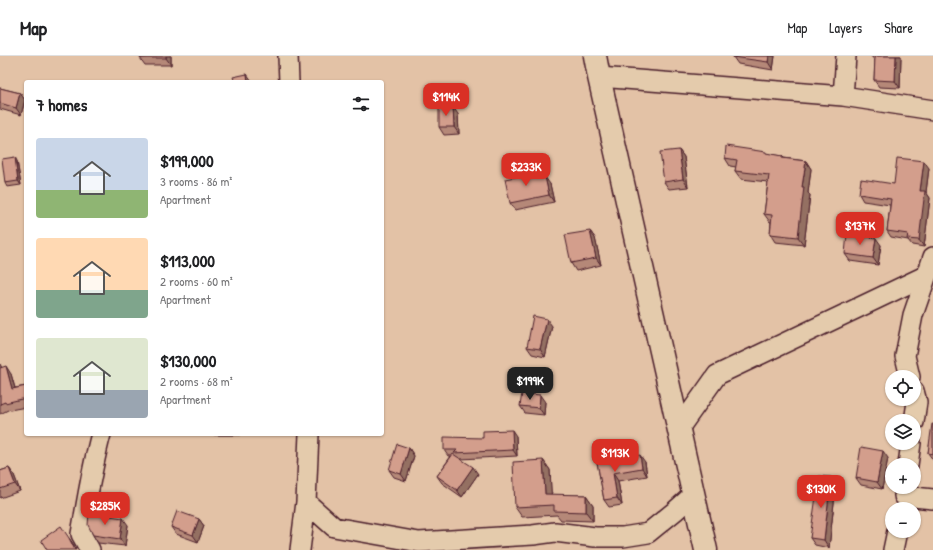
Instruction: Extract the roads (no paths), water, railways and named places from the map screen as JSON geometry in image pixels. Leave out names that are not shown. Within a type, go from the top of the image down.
[{"type":"main road","points":[[595,56],[706,550]]},
{"type":"street","points":[[288,56],[289,80]]},
{"type":"street","points":[[843,96],[846,56]]},
{"type":"street","points":[[599,77],[843,96],[933,110]]},
{"type":"street","points":[[908,370],[905,356],[913,315],[933,257]]},
{"type":"street","points":[[678,430],[717,375],[927,275]]},
{"type":"street","points":[[90,550],[81,534],[95,457],[100,436]]},
{"type":"street","points":[[300,550],[306,502],[308,436]]},
{"type":"street","points":[[306,502],[334,527],[418,542],[533,535],[555,532],[595,538],[623,538],[648,533],[694,494]]},
{"type":"street","points":[[904,497],[933,499]]},
{"type":"street","points":[[893,550],[896,538]]}]
